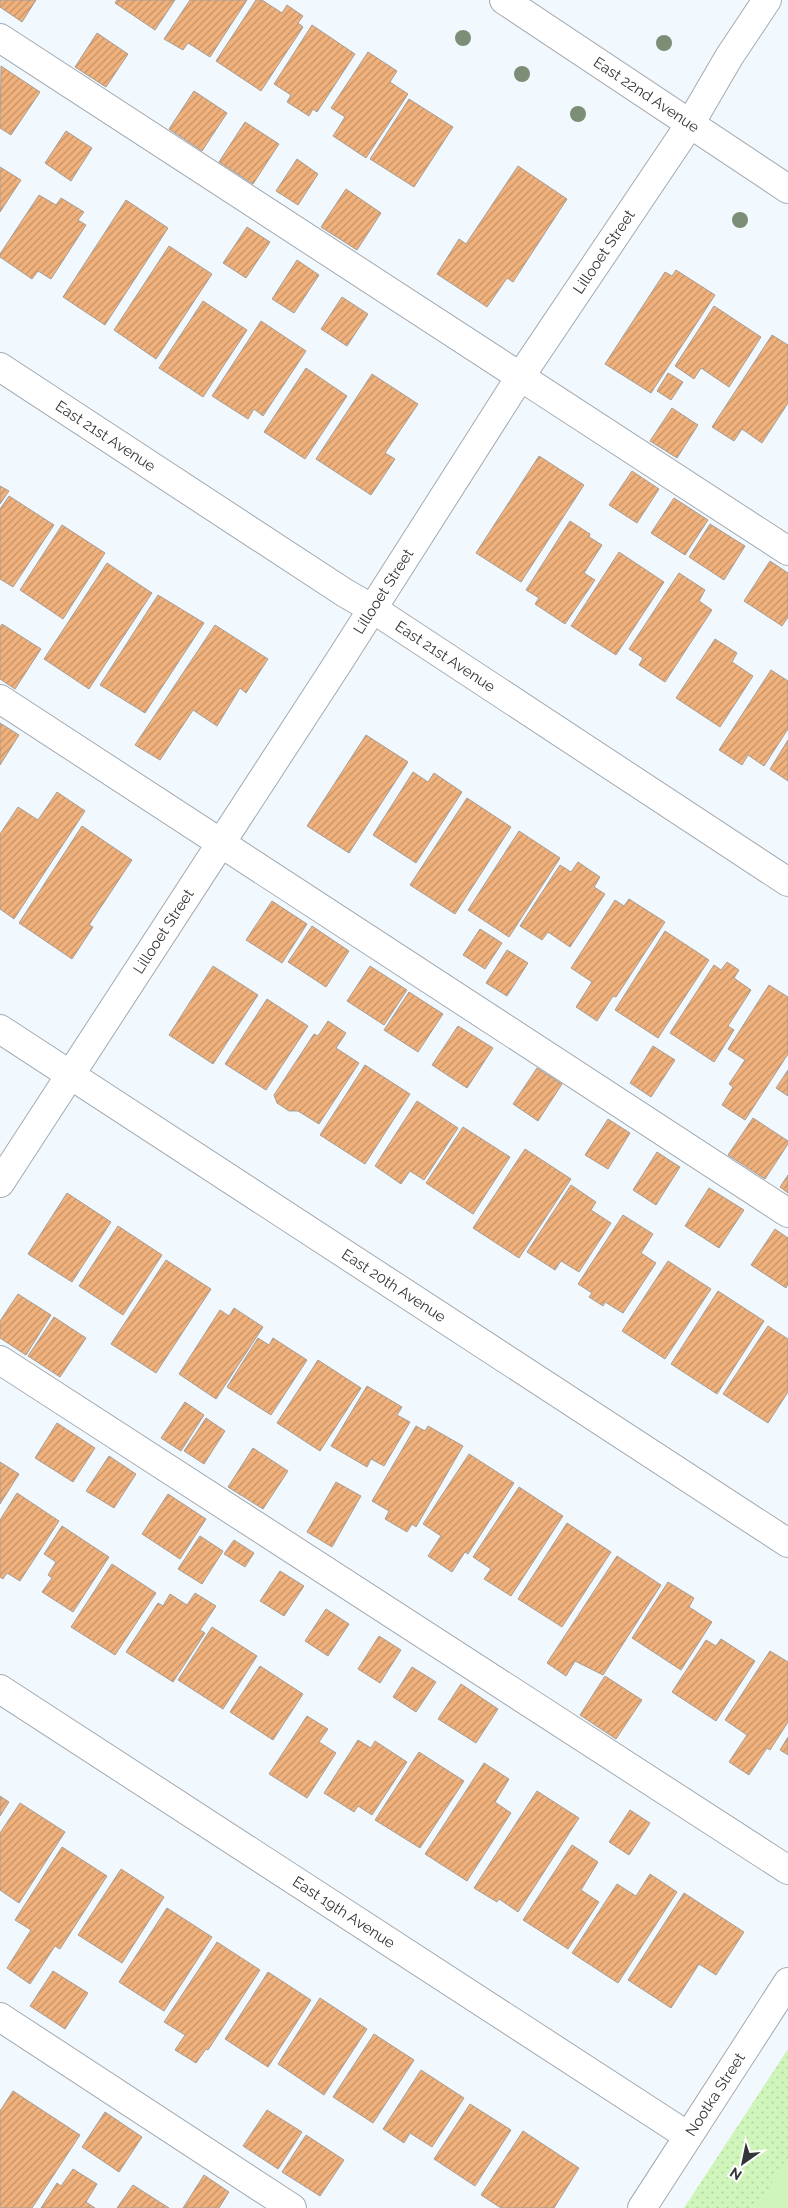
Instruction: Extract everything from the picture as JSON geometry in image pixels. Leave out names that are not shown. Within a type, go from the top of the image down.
[{"type":"street","name":"East 22nd Avenue","points":[[504,0],[788,189]]},
{"type":"street","name":"Lillooet Street","points":[[0,1183],[373,609],[520,377],[690,124],[729,58],[767,0]]},
{"type":"street","points":[[0,38],[788,551]]},
{"type":"street","name":"East 21st Avenue","points":[[0,367],[788,882]]},
{"type":"street","points":[[0,699],[788,1213]]},
{"type":"street","name":"East 20th Avenue","points":[[0,1029],[788,1543]]},
{"type":"street","points":[[0,1360],[788,1870]]},
{"type":"street","name":"East 19th Avenue","points":[[0,1689],[688,2136]]},
{"type":"street","name":"Nootka Street","points":[[642,2208],[788,1982]]},
{"type":"street","points":[[0,2017],[292,2208]]},
{"type":"green space","points":[[788,2049],[788,2208],[684,2208]]},
{"type":"green space","points":[[788,2158],[788,2208],[756,2208]]},
{"type":"building","points":[[0,0],[36,0],[22,22],[0,7]]},
{"type":"building","points":[[117,0],[175,0],[155,30],[115,3]]},
{"type":"building","points":[[190,0],[247,0],[210,57],[188,43],[183,50],[164,39]]},
{"type":"building","points":[[256,0],[262,0],[282,13],[287,5],[303,16],[298,23],[303,27],[261,91],[216,61]]},
{"type":"building","points":[[312,25],[355,54],[317,112],[313,109],[309,116],[287,102],[291,95],[274,84]]},
{"type":"building","points":[[97,33],[128,54],[106,87],[75,67]]},
{"type":"building","points":[[368,52],[397,71],[390,82],[408,94],[366,158],[333,136],[345,117],[331,108]]},
{"type":"building","points":[[1,66],[40,92],[11,135],[0,128]]},
{"type":"building","points":[[194,91],[227,113],[202,151],[169,129]]},
{"type":"building","points":[[409,99],[453,127],[414,187],[370,159]]},
{"type":"building","points":[[245,122],[279,144],[253,184],[219,162]]},
{"type":"building","points":[[66,131],[92,148],[71,181],[45,163]]},
{"type":"building","points":[[297,159],[318,174],[298,205],[276,191]]},
{"type":"building","points":[[518,166],[567,199],[513,282],[507,278],[487,307],[437,274],[459,239],[466,244]]},
{"type":"building","points":[[0,167],[21,180],[0,212]]},
{"type":"building","points":[[346,189],[381,213],[357,250],[321,227]]},
{"type":"building","points":[[39,195],[56,205],[61,198],[84,212],[78,220],[86,225],[51,279],[38,271],[32,279],[0,257],[0,254]]},
{"type":"building","points":[[126,200],[168,228],[105,325],[63,297]]},
{"type":"building","points":[[247,227],[270,242],[246,278],[223,263]]},
{"type":"building","points":[[169,246],[212,274],[156,359],[114,330]]},
{"type":"building","points":[[297,260],[319,275],[294,313],[272,299]]},
{"type":"building","points":[[676,270],[715,295],[651,393],[605,364],[665,272],[672,276]]},
{"type":"building","points":[[342,297],[368,314],[347,346],[321,329]]},
{"type":"building","points":[[203,301],[247,330],[203,397],[159,368]]},
{"type":"building","points":[[714,306],[761,337],[729,387],[701,368],[694,379],[675,366]]},
{"type":"building","points":[[261,321],[306,351],[263,416],[254,409],[248,419],[212,396]]},
{"type":"building","points":[[772,335],[788,345],[788,403],[762,443],[742,429],[734,441],[712,427]]},
{"type":"building","points":[[306,368],[347,396],[305,459],[264,432]]},
{"type":"building","points":[[668,373],[683,382],[671,400],[657,391]]},
{"type":"building","points":[[372,374],[418,404],[385,453],[395,459],[371,495],[316,459]]},
{"type":"building","points":[[672,408],[698,425],[677,458],[650,441]]},
{"type":"building","points":[[539,456],[584,485],[521,582],[476,553]]},
{"type":"building","points":[[632,471],[659,489],[637,523],[609,505]]},
{"type":"building","points":[[0,486],[9,491],[0,504]]},
{"type":"building","points":[[9,496],[54,525],[13,587],[0,579],[0,509]]},
{"type":"building","points":[[674,498],[708,520],[685,555],[651,533]]},
{"type":"building","points":[[570,521],[590,534],[589,537],[602,545],[584,573],[595,580],[565,624],[535,604],[539,598],[526,590]]},
{"type":"building","points":[[710,524],[745,546],[724,580],[689,557]]},
{"type":"building","points":[[62,525],[105,553],[63,619],[20,590]]},
{"type":"building","points":[[619,552],[664,582],[616,655],[571,626]]},
{"type":"building","points":[[770,561],[788,573],[788,617],[782,626],[744,601]]},
{"type":"building","points":[[107,563],[152,593],[89,689],[44,659]]},
{"type":"building","points":[[679,573],[705,590],[699,601],[712,610],[665,682],[639,665],[643,658],[629,649]]},
{"type":"building","points":[[158,595],[204,623],[145,713],[100,685]]},
{"type":"building","points":[[2,624],[41,649],[15,689],[0,679],[0,627]]},
{"type":"building","points":[[215,625],[268,659],[246,693],[240,688],[217,726],[193,710],[160,760],[135,745]]},
{"type":"building","points":[[715,639],[737,653],[732,662],[753,676],[720,727],[676,698]]},
{"type":"building","points":[[771,670],[788,681],[788,729],[764,766],[748,755],[742,765],[719,750]]},
{"type":"building","points":[[0,723],[19,735],[0,765]]},
{"type":"building","points":[[366,735],[408,762],[349,853],[307,826]]},
{"type":"building","points":[[788,740],[788,781],[770,769]]},
{"type":"building","points":[[413,772],[428,782],[434,773],[462,792],[416,863],[373,835]]},
{"type":"building","points":[[57,792],[85,811],[14,919],[0,909],[0,834],[18,807],[38,820]]},
{"type":"building","points":[[467,798],[511,827],[455,914],[410,885]]},
{"type":"building","points":[[82,826],[132,860],[89,925],[93,927],[72,959],[19,923]]},
{"type":"building","points":[[519,831],[560,858],[509,937],[468,910]]},
{"type":"building","points":[[578,862],[600,877],[594,887],[605,894],[570,947],[548,932],[542,940],[520,926],[560,865],[571,872]]},
{"type":"building","points":[[629,899],[665,922],[616,997],[613,996],[597,1021],[576,1007],[592,982],[571,968],[615,900],[624,906]]},
{"type":"building","points":[[272,901],[307,924],[282,963],[246,940]]},
{"type":"building","points":[[312,926],[349,951],[326,987],[288,962]]},
{"type":"building","points":[[480,929],[502,943],[485,969],[463,955]]},
{"type":"building","points":[[665,931],[709,960],[658,1038],[615,1010]]},
{"type":"building","points":[[507,950],[528,963],[507,996],[486,983]]},
{"type":"building","points":[[727,962],[739,970],[734,978],[751,990],[728,1026],[734,1030],[714,1062],[670,1033],[714,965],[721,970]]},
{"type":"building","points":[[213,966],[258,995],[213,1064],[169,1035]]},
{"type":"building","points":[[370,966],[407,990],[384,1025],[347,1001]]},
{"type":"building","points":[[769,985],[788,997],[788,1054],[745,1120],[722,1105],[733,1087],[729,1084],[745,1060],[728,1049]]},
{"type":"building","points":[[409,992],[443,1014],[418,1052],[384,1030]]},
{"type":"building","points":[[267,999],[308,1026],[266,1090],[225,1064]]},
{"type":"building","points":[[328,1021],[346,1033],[336,1048],[359,1063],[319,1124],[298,1111],[289,1111],[277,1103],[274,1095],[314,1034],[318,1036]]},
{"type":"building","points":[[458,1026],[493,1048],[467,1088],[432,1065]]},
{"type":"building","points":[[653,1046],[675,1060],[651,1097],[630,1083]]},
{"type":"building","points":[[365,1065],[410,1094],[365,1164],[320,1135]]},
{"type":"building","points":[[537,1068],[562,1084],[538,1121],[513,1104]]},
{"type":"building","points":[[788,1070],[788,1096],[776,1088]]},
{"type":"building","points":[[417,1101],[458,1128],[424,1180],[410,1171],[401,1184],[375,1166]]},
{"type":"building","points":[[753,1118],[788,1141],[788,1144],[765,1179],[728,1155]]},
{"type":"building","points":[[608,1119],[630,1133],[608,1169],[585,1155]]},
{"type":"building","points":[[463,1127],[510,1157],[473,1214],[426,1183]]},
{"type":"building","points":[[525,1149],[571,1179],[519,1258],[473,1228]]},
{"type":"building","points":[[657,1152],[680,1167],[656,1205],[633,1190]]},
{"type":"building","points":[[788,1175],[788,1193],[780,1187]]},
{"type":"building","points":[[571,1185],[596,1202],[591,1210],[611,1223],[579,1272],[561,1261],[555,1270],[527,1252]]},
{"type":"building","points":[[709,1188],[744,1210],[719,1248],[685,1226]]},
{"type":"building","points":[[67,1193],[111,1222],[72,1282],[28,1254]]},
{"type":"building","points":[[623,1215],[653,1234],[641,1253],[656,1263],[623,1313],[605,1302],[603,1306],[589,1297],[592,1293],[578,1284]]},
{"type":"building","points":[[118,1226],[162,1255],[123,1315],[79,1286]]},
{"type":"building","points":[[775,1229],[788,1238],[788,1284],[786,1288],[751,1265]]},
{"type":"building","points":[[166,1260],[211,1289],[156,1373],[111,1344]]},
{"type":"building","points":[[668,1261],[711,1289],[665,1359],[622,1331]]},
{"type":"building","points":[[718,1291],[764,1321],[717,1394],[671,1364]]},
{"type":"building","points":[[18,1294],[51,1315],[26,1355],[0,1338],[0,1321]]},
{"type":"building","points":[[234,1308],[263,1327],[216,1399],[179,1374],[220,1310],[229,1316]]},
{"type":"building","points":[[54,1317],[86,1338],[60,1377],[28,1356]]},
{"type":"building","points":[[768,1326],[788,1339],[788,1392],[768,1423],[723,1394]]},
{"type":"building","points":[[258,1338],[269,1345],[273,1338],[307,1360],[271,1415],[227,1387]]},
{"type":"building","points":[[318,1360],[361,1388],[320,1451],[277,1423]]},
{"type":"building","points":[[367,1386],[402,1407],[397,1415],[410,1422],[384,1466],[371,1459],[367,1467],[331,1446]]},
{"type":"building","points":[[185,1402],[204,1415],[181,1451],[161,1438]]},
{"type":"building","points":[[206,1418],[225,1431],[204,1464],[184,1451]]},
{"type":"building","points":[[57,1423],[95,1448],[73,1482],[35,1458]]},
{"type":"building","points":[[416,1426],[425,1431],[428,1426],[463,1446],[416,1527],[412,1524],[407,1532],[385,1519],[389,1511],[372,1501]]},
{"type":"building","points":[[253,1448],[288,1471],[263,1509],[228,1487]]},
{"type":"building","points":[[469,1454],[514,1483],[468,1554],[465,1552],[452,1572],[428,1556],[441,1536],[423,1524]]},
{"type":"building","points":[[109,1456],[136,1474],[114,1508],[86,1491]]},
{"type":"building","points":[[0,1462],[19,1474],[0,1504]]},
{"type":"building","points":[[336,1482],[361,1496],[332,1547],[307,1532]]},
{"type":"building","points":[[519,1487],[563,1516],[511,1596],[484,1579],[491,1569],[473,1557]]},
{"type":"building","points":[[17,1493],[59,1521],[20,1581],[7,1573],[3,1579],[0,1577],[0,1520]]},
{"type":"building","points":[[168,1494],[206,1519],[180,1559],[142,1534]]},
{"type":"building","points":[[567,1523],[611,1552],[562,1627],[518,1599]]},
{"type":"building","points":[[62,1526],[109,1557],[73,1612],[42,1592],[52,1578],[48,1575],[56,1562],[44,1554]]},
{"type":"building","points":[[200,1536],[223,1551],[202,1584],[178,1569]]},
{"type":"building","points":[[234,1540],[254,1553],[245,1567],[224,1554]]},
{"type":"building","points":[[617,1556],[661,1585],[603,1675],[575,1661],[566,1676],[547,1663]]},
{"type":"building","points":[[112,1564],[156,1593],[115,1655],[71,1627]]},
{"type":"building","points":[[280,1571],[304,1586],[284,1616],[260,1601]]},
{"type":"building","points":[[668,1582],[694,1598],[689,1607],[712,1622],[681,1670],[632,1638]]},
{"type":"building","points":[[195,1593],[216,1606],[200,1630],[205,1633],[173,1682],[126,1652],[158,1603],[163,1606],[170,1594],[187,1605]]},
{"type":"building","points":[[326,1609],[349,1624],[328,1656],[305,1641]]},
{"type":"building","points":[[212,1627],[257,1656],[223,1709],[178,1680]]},
{"type":"building","points":[[379,1636],[401,1650],[380,1683],[358,1669]]},
{"type":"building","points":[[721,1639],[755,1661],[716,1721],[672,1692],[706,1640],[716,1646]]},
{"type":"building","points":[[770,1651],[788,1662],[788,1722],[770,1750],[767,1748],[749,1775],[729,1762],[747,1735],[725,1720]]},
{"type":"building","points":[[260,1666],[303,1694],[273,1740],[230,1712]]},
{"type":"building","points":[[412,1667],[436,1682],[416,1712],[393,1697]]},
{"type":"building","points":[[605,1676],[642,1700],[616,1739],[580,1715]]},
{"type":"building","points":[[461,1684],[498,1709],[476,1743],[438,1719]]},
{"type":"building","points":[[307,1716],[328,1729],[319,1742],[336,1753],[307,1798],[269,1774]]},
{"type":"building","points":[[788,1737],[788,1755],[780,1750]]},
{"type":"building","points":[[358,1740],[371,1748],[375,1741],[407,1762],[372,1815],[358,1806],[354,1812],[324,1793]]},
{"type":"building","points":[[419,1752],[464,1781],[420,1848],[375,1820]]},
{"type":"building","points":[[484,1763],[509,1779],[495,1802],[511,1813],[467,1881],[425,1854]]},
{"type":"building","points":[[537,1791],[579,1818],[518,1912],[499,1899],[497,1902],[474,1888]]},
{"type":"building","points":[[0,1796],[9,1802],[0,1816]]},
{"type":"building","points":[[20,1803],[65,1832],[19,1903],[0,1890],[0,1833]]},
{"type":"building","points":[[630,1810],[650,1823],[629,1855],[609,1842]]},
{"type":"building","points":[[572,1845],[598,1862],[581,1890],[599,1902],[568,1949],[523,1920]]},
{"type":"building","points":[[62,1847],[107,1876],[60,1949],[55,1946],[30,1984],[7,1968],[31,1930],[15,1920]]},
{"type":"building","points":[[121,1869],[164,1897],[122,1963],[78,1935]]},
{"type":"building","points":[[650,1874],[677,1892],[618,1983],[572,1953],[617,1884],[636,1896]]},
{"type":"building","points":[[684,1893],[744,1932],[716,1975],[699,1964],[671,2008],[628,1980]]},
{"type":"building","points":[[167,1908],[212,1937],[164,2011],[119,1982]]},
{"type":"building","points":[[217,1942],[260,1970],[208,2050],[206,2049],[196,2063],[175,2050],[185,2035],[164,2022]]},
{"type":"building","points":[[53,1971],[88,1993],[65,2029],[30,2006]]},
{"type":"building","points":[[268,1972],[311,2000],[268,2067],[225,2039]]},
{"type":"building","points":[[320,1998],[367,2029],[324,2095],[278,2064]]},
{"type":"building","points":[[374,2034],[414,2060],[373,2123],[333,2097]]},
{"type":"building","points":[[421,2070],[464,2098],[432,2147],[410,2133],[404,2143],[383,2129]]},
{"type":"building","points":[[13,2091],[80,2135],[32,2208],[0,2208],[0,2111]]},
{"type":"building","points":[[470,2104],[511,2130],[475,2186],[434,2159]]},
{"type":"building","points":[[267,2110],[302,2132],[278,2169],[243,2146]]},
{"type":"building","points":[[105,2112],[142,2137],[119,2172],[82,2147]]},
{"type":"building","points":[[523,2131],[579,2168],[554,2208],[501,2208],[481,2195]]},
{"type":"building","points":[[306,2135],[344,2160],[320,2196],[282,2172]]},
{"type":"building","points":[[73,2169],[97,2184],[86,2202],[95,2208],[41,2208],[57,2183],[61,2186]]},
{"type":"building","points":[[204,2175],[229,2192],[219,2208],[183,2208]]},
{"type":"building","points":[[133,2185],[169,2208],[117,2208]]}]
